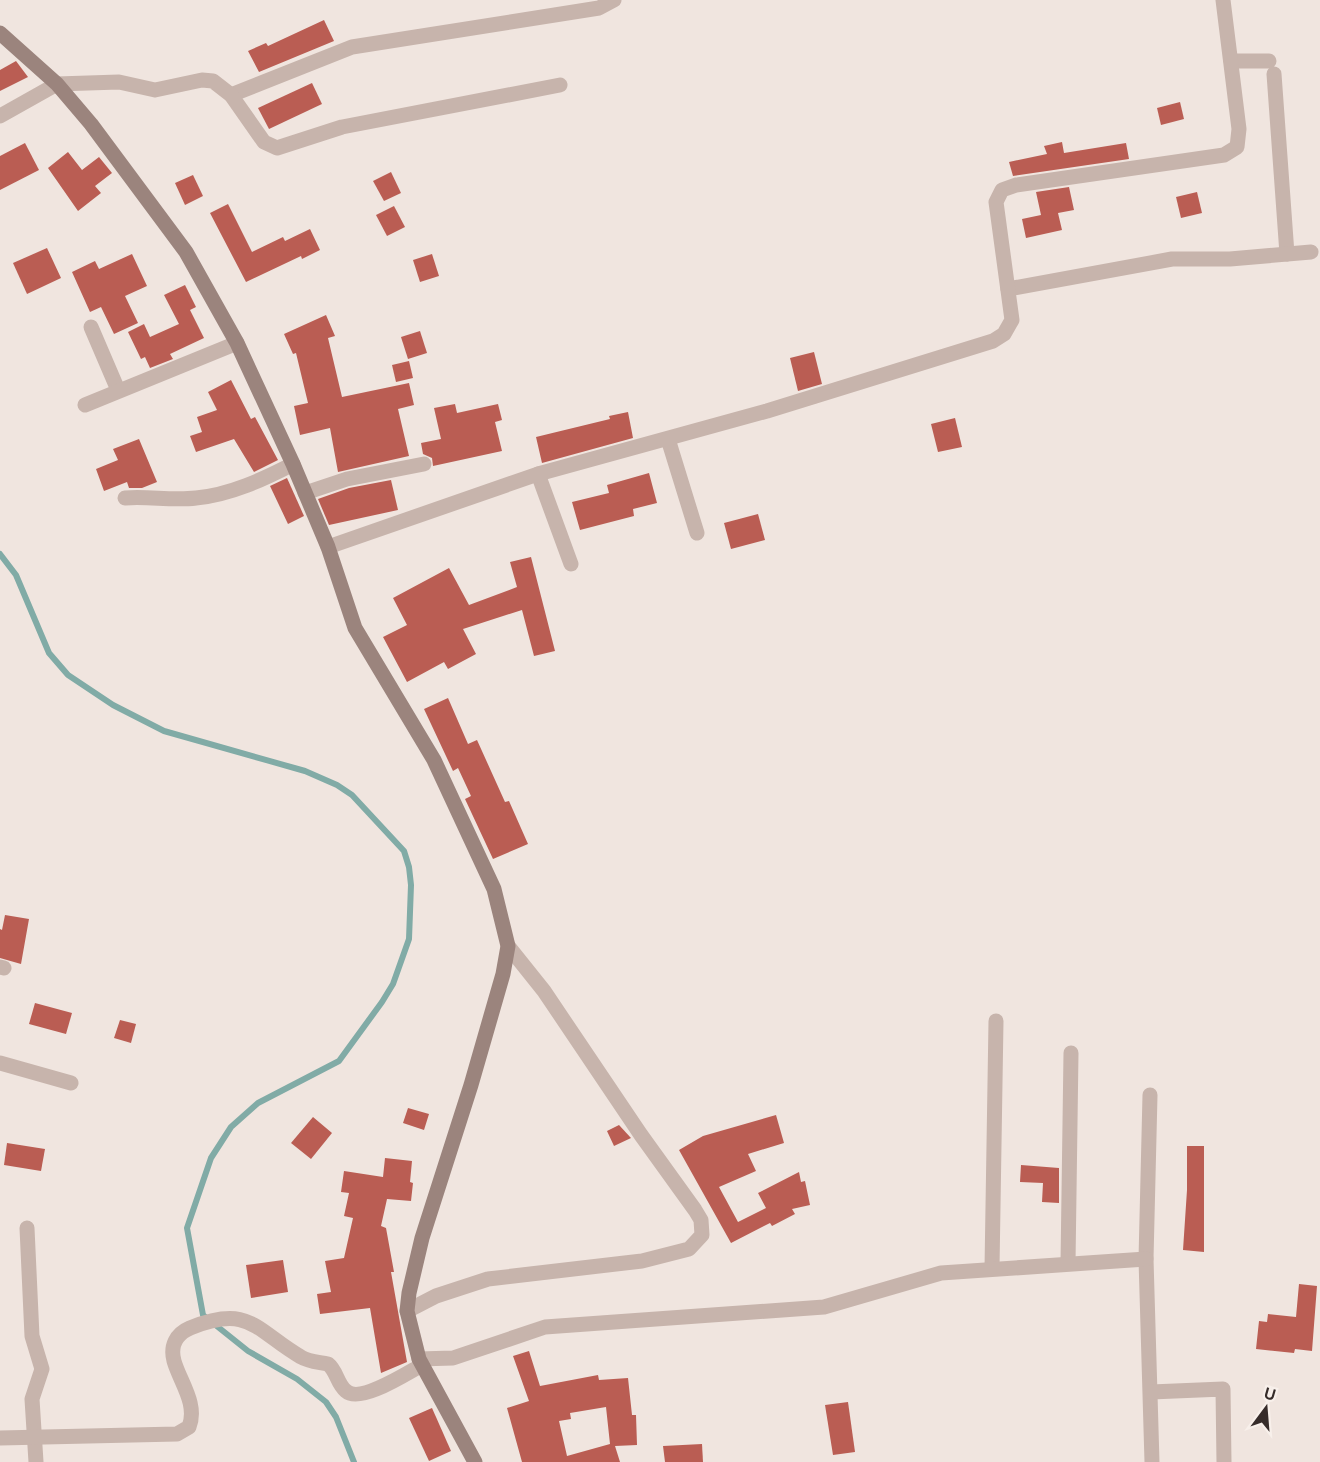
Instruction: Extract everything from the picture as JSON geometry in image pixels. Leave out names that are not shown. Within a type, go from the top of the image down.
[{"type":"street","points":[[231,95],[352,47],[598,8],[614,0]]},
{"type":"street","points":[[328,547],[538,474],[668,438],[993,341],[1009,328],[1012,320],[996,202],[1002,190],[1016,185],[1234,152],[1240,140],[1223,0]]},
{"type":"street","points":[[0,33],[57,84],[123,165],[186,252],[237,343],[293,464],[328,547],[355,628],[434,760],[494,889],[508,946],[544,991],[701,1220],[702,1235],[689,1249],[642,1261],[488,1279],[436,1296],[407,1311]]},
{"type":"street","points":[[1231,61],[1272,68],[1287,254]]},
{"type":"street","points":[[0,116],[57,84],[118,82],[155,90],[202,80],[213,81],[231,95],[264,142],[277,148],[342,127],[560,85]]},
{"type":"street","points":[[1008,290],[1172,259],[1230,260],[1311,252]]},
{"type":"street","points":[[91,327],[118,390]]},
{"type":"street","points":[[85,405],[237,343]]},
{"type":"street","points":[[668,438],[697,533]]},
{"type":"street","points":[[125,498],[196,498],[213,495],[264,479],[293,464]]},
{"type":"street","points":[[305,492],[346,479],[424,464]]},
{"type":"street","points":[[538,474],[571,564]]},
{"type":"street","points":[[475,1462],[420,1362],[407,1311],[422,1238],[471,1085],[508,946]]},
{"type":"street","points":[[992,1268],[996,1021]]},
{"type":"street","points":[[1068,1263],[1071,1053]]},
{"type":"street","points":[[0,1063],[71,1083]]},
{"type":"street","points":[[1150,1095],[1146,1258],[1152,1462]]},
{"type":"street","points":[[27,1228],[33,1345],[42,1369],[32,1399],[36,1462]]},
{"type":"street","points":[[0,1438],[177,1434],[191,1423],[190,1400],[174,1358],[173,1348],[180,1332],[205,1322],[227,1318],[248,1321],[302,1358],[328,1364],[346,1392],[353,1395],[376,1389],[420,1362],[453,1358],[545,1327],[824,1307],[924,1276],[992,1268],[1146,1258]]},
{"type":"street","points":[[1151,1392],[1230,1388],[1224,1462]]},
{"type":"building","points":[[324,20],[334,41],[259,72],[248,51],[266,43],[268,46]]},
{"type":"building","points":[[16,61],[28,77],[0,91],[0,70]]},
{"type":"building","points":[[312,83],[322,104],[269,129],[258,108]]},
{"type":"building","points":[[1180,102],[1184,119],[1161,125],[1157,108]]},
{"type":"building","points":[[1062,142],[1064,153],[1126,143],[1129,159],[1013,176],[1009,162],[1047,154],[1044,146]]},
{"type":"building","points":[[25,143],[39,170],[0,190],[0,156]]},
{"type":"building","points":[[68,152],[82,170],[99,157],[112,173],[95,186],[101,193],[78,211],[48,168]]},
{"type":"building","points":[[391,172],[401,193],[384,201],[373,181]]},
{"type":"building","points":[[193,175],[203,196],[185,205],[175,183]]},
{"type":"building","points":[[1069,187],[1074,210],[1058,213],[1062,230],[1026,238],[1022,219],[1041,215],[1036,192]]},
{"type":"building","points":[[1197,192],[1202,213],[1181,218],[1176,197]]},
{"type":"building","points":[[228,204],[252,252],[283,237],[285,241],[310,229],[320,250],[302,259],[301,256],[246,282],[210,213]]},
{"type":"building","points":[[394,206],[405,227],[387,236],[376,215]]},
{"type":"building","points":[[47,248],[61,278],[27,294],[13,263]]},
{"type":"building","points":[[132,254],[147,286],[125,296],[138,323],[114,334],[101,307],[90,312],[72,272],[95,261],[99,269]]},
{"type":"building","points":[[432,254],[439,276],[420,282],[413,260]]},
{"type":"building","points":[[185,285],[196,307],[190,310],[204,338],[170,354],[173,359],[150,368],[145,357],[141,359],[128,332],[144,324],[150,337],[179,324],[164,295]]},
{"type":"building","points":[[326,315],[335,336],[328,338],[342,397],[409,383],[414,405],[398,409],[409,456],[338,472],[330,428],[300,435],[294,406],[308,403],[296,353],[293,354],[284,334]]},
{"type":"building","points":[[420,331],[427,353],[408,359],[401,337]]},
{"type":"building","points":[[814,352],[822,384],[798,391],[790,358]]},
{"type":"building","points":[[409,361],[413,378],[396,382],[392,365]]},
{"type":"building","points":[[231,380],[251,419],[255,417],[278,460],[254,472],[234,439],[196,452],[190,436],[202,432],[197,417],[217,410],[208,392]]},
{"type":"building","points":[[455,404],[457,413],[498,404],[502,420],[495,422],[502,451],[433,466],[432,458],[423,454],[421,443],[441,439],[434,408]]},
{"type":"building","points":[[628,412],[633,438],[542,463],[536,437],[610,419],[609,416]]},
{"type":"building","points":[[955,418],[962,447],[938,452],[931,424]]},
{"type":"building","points":[[139,439],[157,482],[142,488],[129,488],[127,482],[104,491],[96,469],[118,460],[113,449]]},
{"type":"building","points":[[649,473],[657,503],[633,509],[634,516],[580,530],[572,502],[609,493],[607,485]]},
{"type":"building","points":[[287,478],[304,516],[288,524],[270,486]]},
{"type":"building","points":[[391,480],[398,510],[329,525],[318,499],[349,488]]},
{"type":"building","points":[[758,514],[765,540],[731,549],[724,523]]},
{"type":"building","points":[[531,557],[555,651],[534,656],[522,610],[463,629],[476,654],[448,669],[444,662],[407,682],[383,637],[407,625],[393,598],[449,568],[469,605],[517,587],[510,562]]},
{"type":"building","points":[[448,698],[468,744],[477,740],[505,802],[509,801],[528,844],[493,859],[465,799],[471,796],[458,768],[453,771],[424,709]]},
{"type":"building","points":[[5,915],[29,919],[21,964],[0,958],[0,929],[2,930]]},
{"type":"building","points":[[35,1003],[72,1013],[66,1034],[29,1024]]},
{"type":"building","points":[[120,1020],[136,1024],[131,1043],[114,1038]]},
{"type":"building","points":[[408,1108],[429,1114],[424,1130],[403,1123]]},
{"type":"building","points":[[776,1115],[784,1143],[748,1154],[756,1171],[719,1187],[738,1222],[766,1208],[758,1193],[799,1172],[801,1182],[805,1181],[810,1205],[792,1209],[795,1214],[772,1226],[770,1223],[731,1243],[679,1150],[703,1136]]},
{"type":"building","points":[[313,1117],[332,1133],[311,1159],[291,1143]]},
{"type":"building","points":[[619,1125],[631,1138],[614,1146],[607,1131]]},
{"type":"building","points":[[7,1143],[45,1149],[41,1171],[4,1165]]},
{"type":"building","points":[[1187,1146],[1204,1146],[1204,1252],[1183,1250]]},
{"type":"building","points":[[385,1158],[412,1161],[410,1182],[413,1183],[411,1201],[387,1199],[381,1226],[386,1228],[394,1272],[391,1272],[407,1362],[381,1373],[370,1308],[320,1314],[317,1294],[331,1292],[325,1261],[344,1258],[353,1218],[344,1216],[349,1193],[341,1192],[344,1171],[383,1177]]},
{"type":"building","points":[[1021,1165],[1059,1168],[1059,1203],[1042,1202],[1043,1183],[1020,1182]]},
{"type":"building","points":[[283,1260],[288,1292],[251,1298],[246,1265]]},
{"type":"building","points":[[1299,1284],[1317,1286],[1312,1351],[1295,1349],[1294,1353],[1256,1349],[1259,1321],[1267,1322],[1268,1314],[1296,1317]]},
{"type":"building","points":[[529,1351],[540,1386],[598,1375],[599,1380],[628,1378],[632,1415],[636,1415],[637,1445],[615,1446],[620,1462],[522,1462],[507,1408],[529,1401],[513,1356]],"holes":[[[606,1407],[610,1444],[567,1456],[559,1421],[571,1419],[570,1413]]]},
{"type":"building","points":[[848,1402],[855,1452],[833,1455],[825,1405]]},
{"type":"building","points":[[432,1408],[451,1451],[429,1461],[409,1418]]},
{"type":"building","points":[[702,1444],[703,1462],[665,1462],[663,1446]]},
{"type":"waterway","points":[[0,554],[16,575],[49,653],[68,675],[113,705],[164,731],[305,771],[337,785],[352,795],[404,851],[411,885],[409,939],[393,984],[339,1061],[258,1103],[231,1127],[211,1158],[187,1228],[203,1315],[248,1351],[297,1379],[326,1402],[336,1417],[354,1462]]}]
